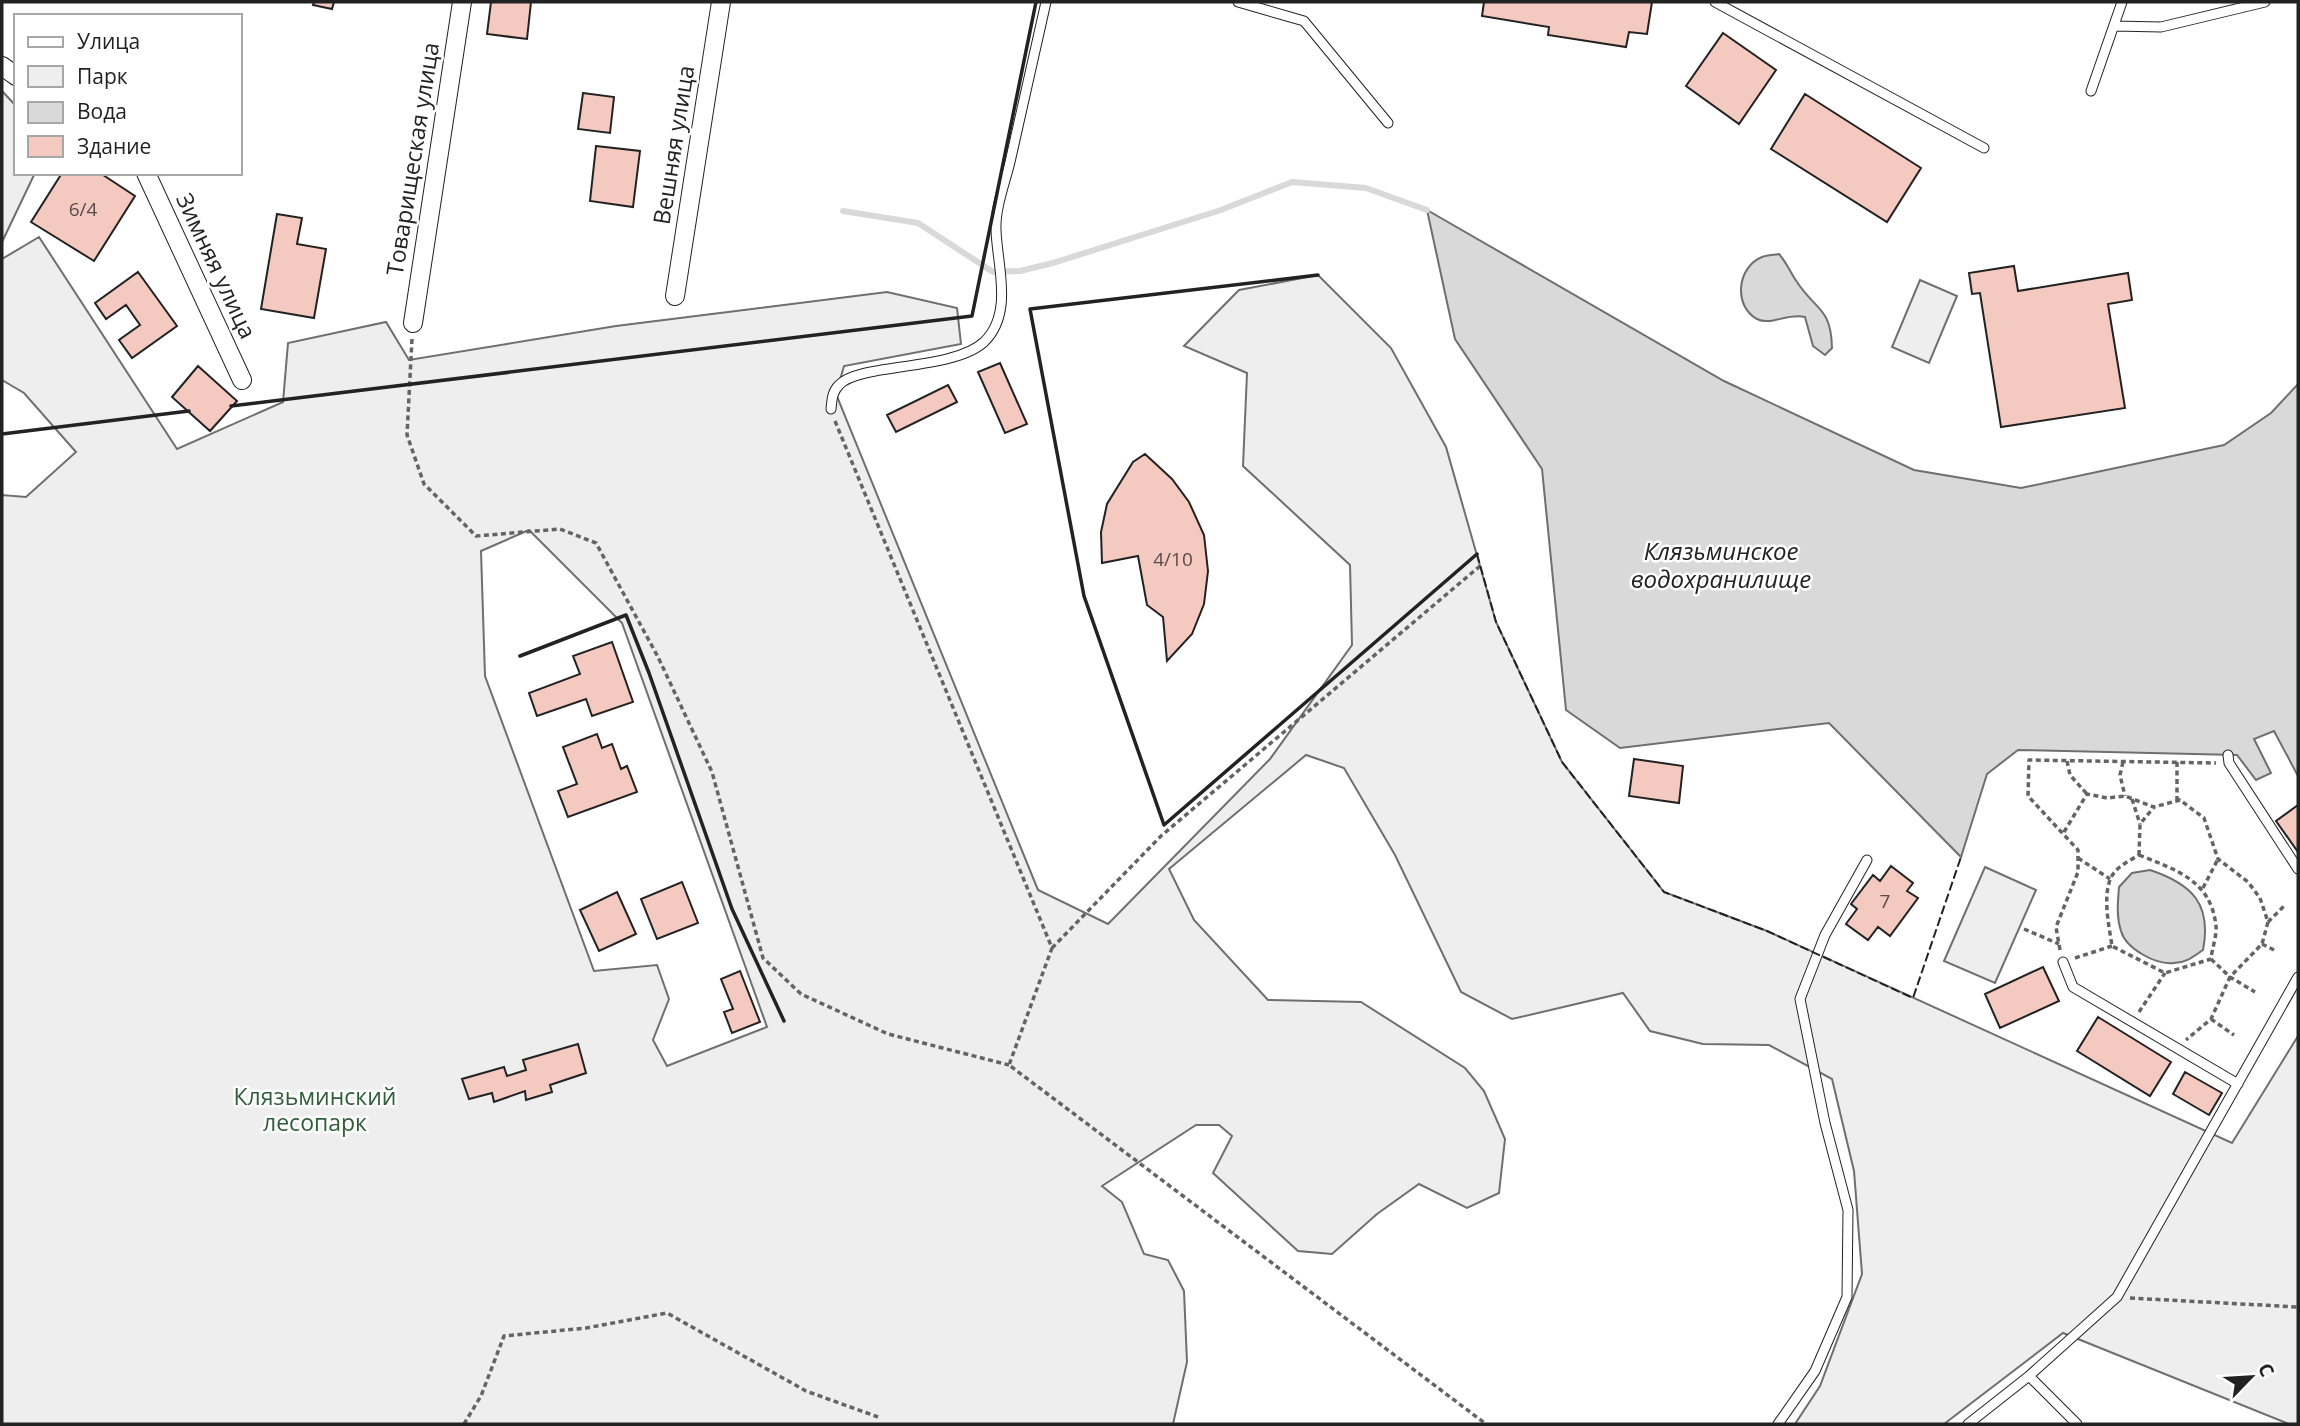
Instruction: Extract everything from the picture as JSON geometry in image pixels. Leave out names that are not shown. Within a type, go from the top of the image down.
[{"type":"street","name":"Товарищеская улица","points":[[413,323],[461,2]]},
{"type":"street","name":"Вешняя улица","points":[[675,296],[721,2]]},
{"type":"street","name":"Зимняя улица","points":[[147,175],[243,380]]},
{"type":"lane","points":[[831,409],[833,394],[840,383],[860,374],[919,366],[968,351],[984,342],[996,324],[1003,286],[996,227],[1046,2]]},
{"type":"lane","points":[[1238,2],[1304,21],[1388,123]]},
{"type":"lane","points":[[1715,2],[1984,148]]},
{"type":"lane","points":[[2091,91],[2122,2]]},
{"type":"lane","points":[[2113,26],[2161,27],[2265,2]]},
{"type":"lane","points":[[2228,759],[2298,869]]},
{"type":"lane","points":[[1779,1424],[1815,1371],[1847,1297],[1848,1210],[1825,1123],[1800,999],[1825,935],[1867,860]]},
{"type":"lane","points":[[2063,962],[2073,987],[2238,1084]]},
{"type":"lane","points":[[1968,1424],[2029,1376],[2117,1297],[2298,977]]},
{"type":"lane","points":[[2029,1376],[2077,1424]]},
{"type":"path","points":[[413,323],[407,435],[424,484],[476,536],[561,529],[596,543],[658,657],[712,772],[763,958],[801,994],[888,1034],[1009,1065],[1486,1424]]},
{"type":"path","points":[[831,409],[1052,948]]},
{"type":"path","points":[[1009,1065],[1052,948],[1161,836],[1480,566]]},
{"type":"path","points":[[2165,973],[2112,946],[2063,962],[2056,928],[2078,872],[2078,850],[2028,796],[2029,760],[2177,762],[2228,759]]},
{"type":"path","points":[[2067,761],[2070,775],[2087,793],[2107,798],[2125,796],[2154,807]]},
{"type":"path","points":[[2123,762],[2119,775],[2125,796]]},
{"type":"path","points":[[2177,762],[2177,801]]},
{"type":"path","points":[[2064,832],[2087,793]]},
{"type":"path","points":[[2131,798],[2140,824],[2139,855]]},
{"type":"path","points":[[2140,824],[2154,807],[2180,800],[2204,818],[2218,859],[2248,882],[2260,898],[2268,922]]},
{"type":"path","points":[[2112,946],[2108,916],[2110,879],[2119,867],[2139,855]]},
{"type":"path","points":[[2139,855],[2179,872],[2203,888],[2216,927],[2211,959]]},
{"type":"path","points":[[2078,858],[2110,879]]},
{"type":"path","points":[[2203,888],[2218,859]]},
{"type":"path","points":[[2174,1047],[2192,1037],[2211,1019],[2230,977],[2262,944],[2268,922],[2284,906]]},
{"type":"path","points":[[2024,929],[2059,944]]},
{"type":"path","points":[[2262,944],[2276,951]]},
{"type":"path","points":[[2132,1022],[2165,973],[2211,959]]},
{"type":"path","points":[[2211,959],[2230,977],[2255,992]]},
{"type":"path","points":[[2211,1019],[2234,1035]]},
{"type":"path","points":[[2117,1297],[2298,1307]]},
{"type":"path","points":[[464,1424],[481,1396],[504,1336],[586,1328],[667,1313],[806,1391],[878,1417]]},
{"type":"green space","points":[[2,91],[14,104],[14,175],[34,175],[2,242]]},
{"type":"green space","name":"Клязьминский лесопарк","points":[[39,237],[177,449],[283,402],[288,343],[386,322],[409,360],[616,326],[887,292],[957,308],[961,344],[844,366],[836,394],[1038,890],[1108,924],[1270,759],[1352,645],[1350,565],[1243,466],[1247,373],[1184,346],[1239,290],[1318,275],[1391,348],[1446,447],[1496,622],[1562,762],[1664,892],[1767,931],[2232,1143],[2298,1036],[2298,1424],[2289,1424],[2063,1333],[1944,1424],[1795,1424],[1820,1386],[1862,1274],[1854,1171],[1832,1079],[1769,1045],[1703,1044],[1650,1031],[1623,993],[1512,1019],[1461,992],[1395,855],[1344,768],[1306,755],[1169,869],[1194,920],[1268,1000],[1361,1002],[1465,1068],[1484,1091],[1505,1139],[1499,1193],[1467,1208],[1419,1184],[1377,1214],[1332,1254],[1298,1251],[1213,1173],[1232,1136],[1219,1125],[1196,1125],[1102,1186],[1122,1202],[1144,1254],[1168,1260],[1184,1291],[1187,1362],[1173,1424],[2,1424],[2,495],[26,497],[76,452],[24,393],[2,380],[2,259]],"holes":[[[529,530],[622,623],[767,1027],[667,1066],[653,1040],[669,999],[657,965],[594,971],[485,676],[481,551]]]},
{"type":"green space","points":[[1920,280],[1957,296],[1929,363],[1892,347]]},
{"type":"green space","points":[[1985,867],[2036,890],[1995,983],[1944,961]]},
{"type":"water","name":"Клязьминское водохранилище","points":[[1427,210],[1724,381],[1914,470],[2021,488],[2224,445],[2271,413],[2298,384],[2298,776],[2274,731],[2254,739],[2271,773],[2256,780],[2237,755],[2018,750],[1987,774],[1961,857],[1829,723],[1620,748],[1566,710],[1542,469],[1455,339]]},
{"type":"water","points":[[1779,254],[1829,324],[1832,348],[1825,355],[1813,346],[1805,317],[1762,321],[1749,313],[1744,305],[1741,287],[1747,269],[1762,257]]},
{"type":"water","points":[[2150,870],[2188,889],[2201,908],[2205,934],[2203,950],[2178,963],[2151,959],[2135,950],[2121,931],[2118,914],[2119,887],[2132,873]]},
{"type":"building","points":[[314,2],[334,2],[332,9],[313,5]]},
{"type":"building","points":[[491,2],[531,2],[527,39],[487,34]]},
{"type":"building","points":[[1484,2],[1652,2],[1647,34],[1629,32],[1626,47],[1548,35],[1549,27],[1482,16]]},
{"type":"building","points":[[1723,33],[1776,70],[1739,124],[1686,86]]},
{"type":"building","points":[[583,93],[614,97],[610,133],[578,129]]},
{"type":"building","points":[[1805,94],[1921,168],[1887,222],[1771,149]]},
{"type":"building","points":[[596,146],[640,151],[633,207],[590,201]]},
{"type":"building","points":[[61,175],[103,175],[135,196],[94,261],[31,222]]},
{"type":"building","points":[[277,214],[302,218],[297,244],[326,249],[314,318],[261,309]]},
{"type":"building","points":[[2014,266],[2018,291],[2128,273],[2132,300],[2108,304],[2125,408],[2001,427],[1980,293],[1972,294],[1969,273]]},
{"type":"building","points":[[138,272],[177,326],[132,358],[119,340],[140,325],[126,305],[106,319],[95,303]]},
{"type":"building","points":[[1000,363],[1027,424],[1005,433],[978,372]]},
{"type":"building","points":[[198,366],[237,401],[210,431],[172,397]]},
{"type":"building","points":[[948,385],[957,402],[896,432],[887,415]]},
{"type":"building","points":[[1145,454],[1172,479],[1189,502],[1204,535],[1208,571],[1204,604],[1192,634],[1167,661],[1163,617],[1147,605],[1138,556],[1102,563],[1101,532],[1107,504],[1133,462]]},
{"type":"building","points":[[612,642],[633,702],[592,716],[586,699],[537,716],[529,693],[580,674],[573,656]]},
{"type":"building","points":[[597,734],[602,748],[612,744],[621,769],[627,766],[637,792],[568,817],[558,791],[577,784],[563,747]]},
{"type":"building","points":[[1634,759],[1683,766],[1679,803],[1629,796]]},
{"type":"building","points":[[2298,805],[2298,852],[2276,821]]},
{"type":"building","points":[[1891,866],[1913,883],[1907,891],[1918,898],[1890,936],[1878,927],[1868,940],[1846,924],[1857,909],[1851,904],[1873,875],[1880,881]]},
{"type":"building","points":[[682,882],[698,923],[657,939],[641,899]]},
{"type":"building","points":[[617,892],[636,934],[599,951],[580,910]]},
{"type":"building","points":[[2043,967],[2059,1001],[2000,1028],[1985,994]]},
{"type":"building","points":[[740,971],[760,1022],[732,1033],[724,1012],[733,1009],[721,979]]},
{"type":"building","points":[[2098,1017],[2171,1062],[2150,1096],[2077,1051]]},
{"type":"building","points":[[578,1044],[586,1073],[550,1085],[552,1092],[526,1100],[525,1091],[494,1102],[492,1093],[469,1099],[462,1079],[504,1067],[507,1076],[526,1070],[523,1060]]},
{"type":"building","points":[[2185,1072],[2222,1093],[2209,1115],[2173,1094]]},
{"type":"waterway","points":[[843,211],[918,223],[993,272],[1020,271],[1053,263],[1221,210],[1292,182],[1366,188],[1427,210]]},
{"type":"fence","points":[[1477,554],[1496,622],[1562,762],[1664,892],[1767,931],[1913,998],[1961,857]]},
{"type":"wall","points":[[231,406],[972,316],[1036,2]]},
{"type":"wall","points":[[1318,275],[1030,309],[1084,596],[1164,825],[1477,554]]},
{"type":"wall","points":[[2,434],[189,411]]},
{"type":"wall","points":[[520,656],[626,615],[732,909],[784,1021]]}]
